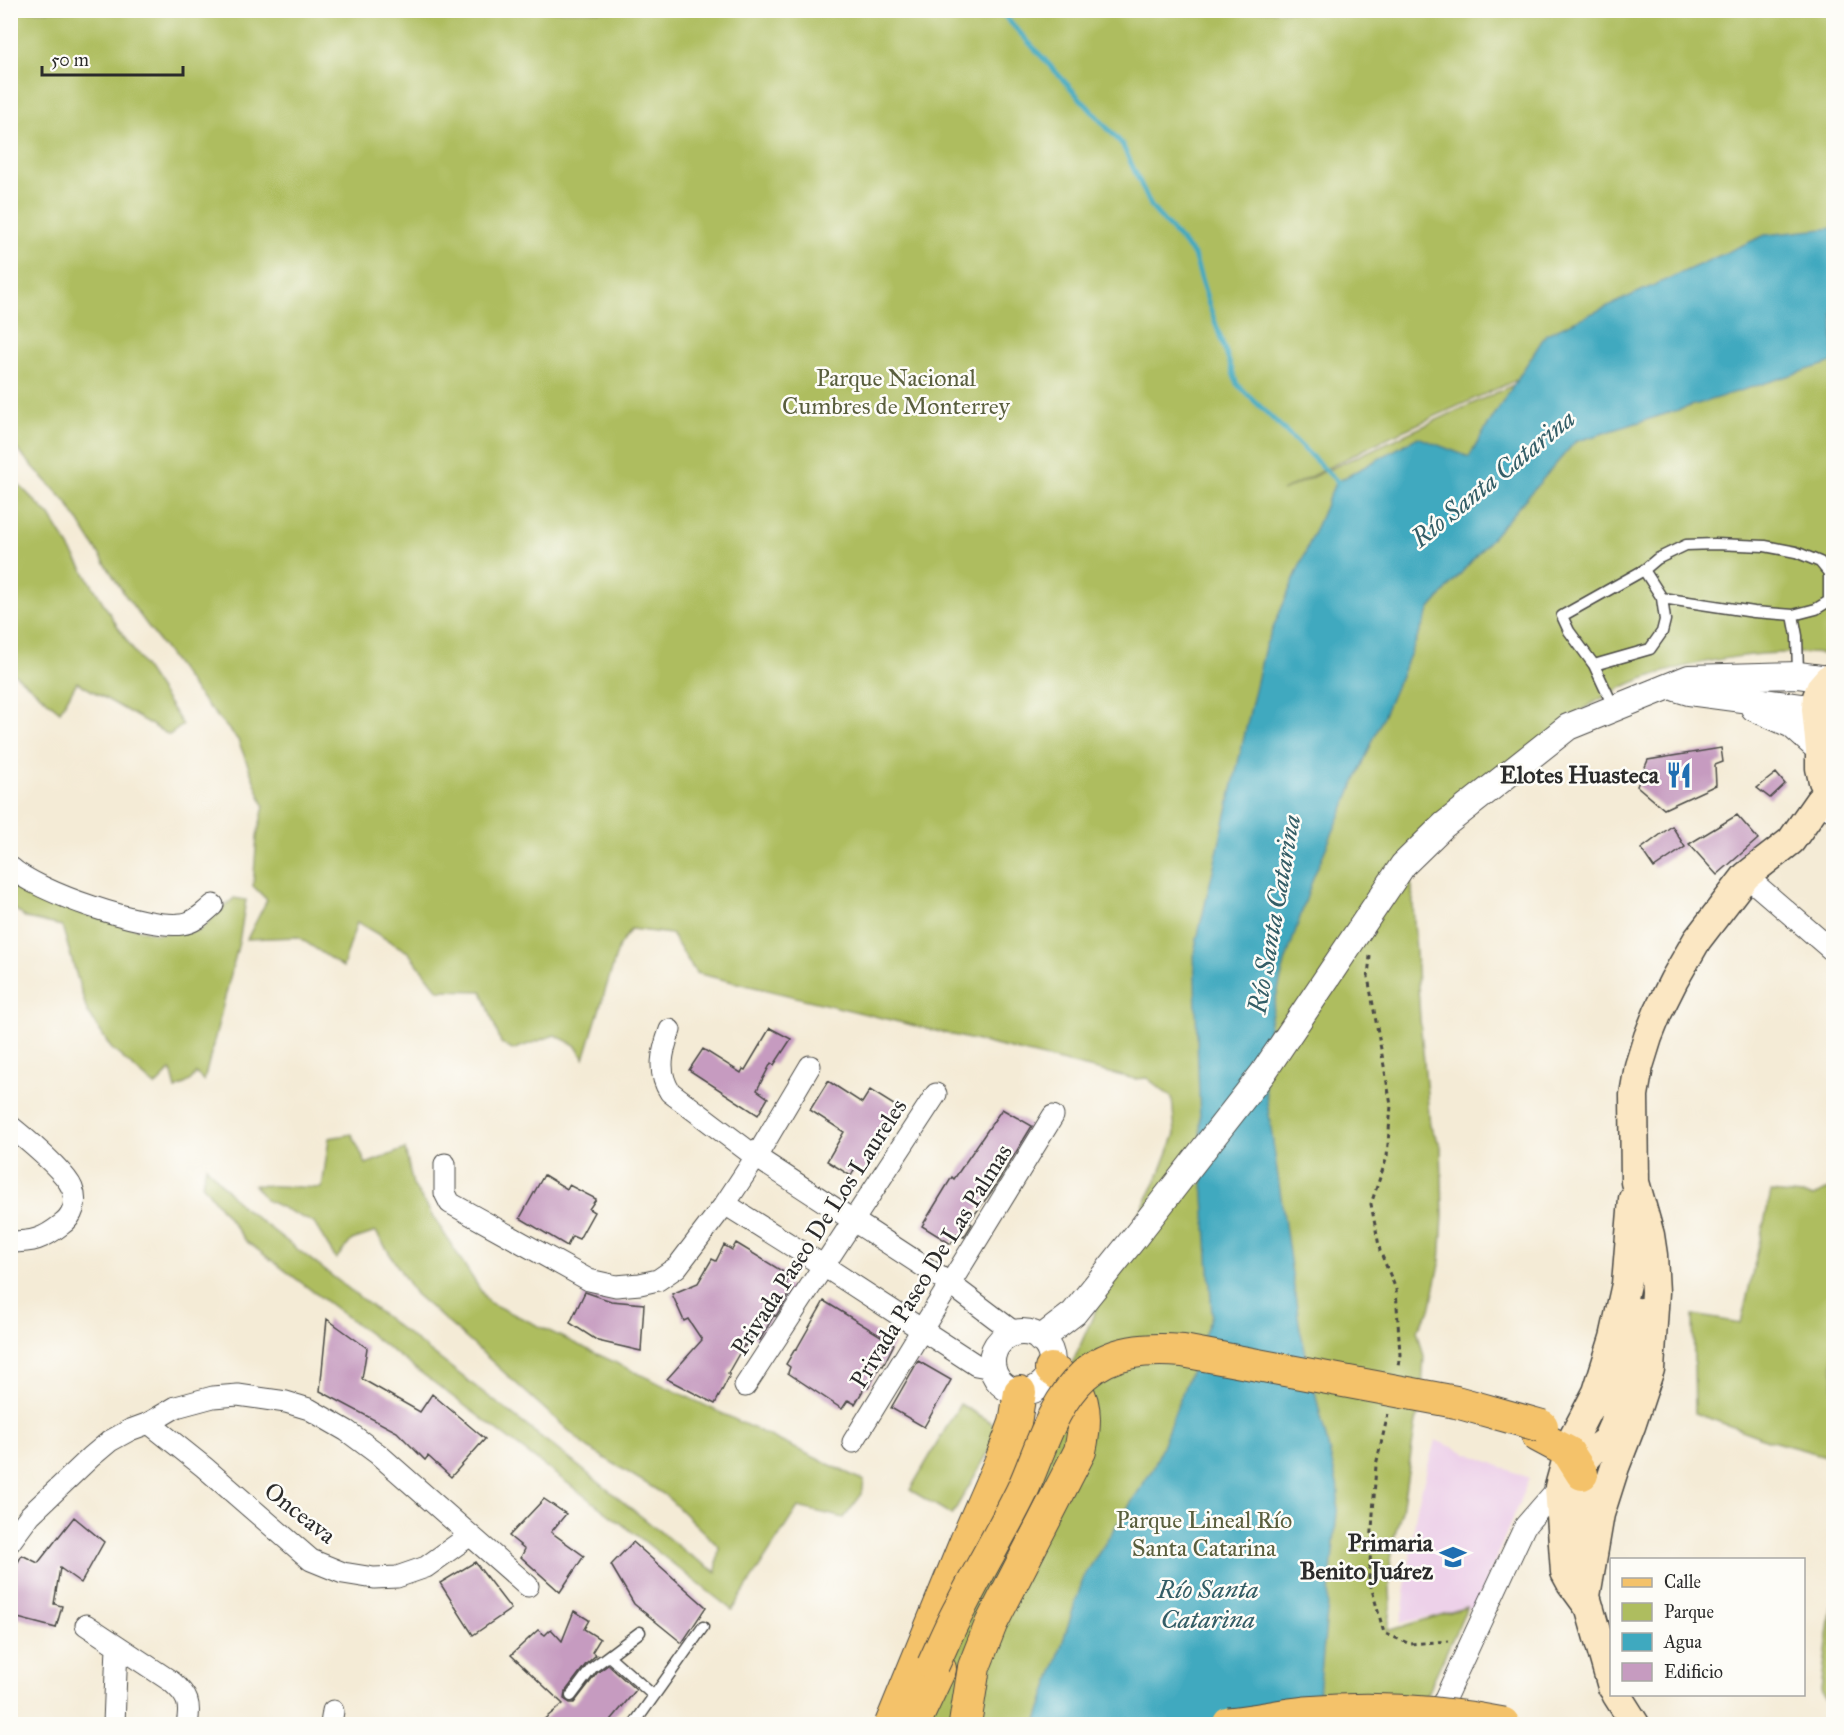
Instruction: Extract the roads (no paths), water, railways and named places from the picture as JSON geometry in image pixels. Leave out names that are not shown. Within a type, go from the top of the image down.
[{"type":"highway","points":[[1229,1725],[1308,1713],[1393,1711],[1456,1716],[1503,1725]]},
{"type":"main road","points":[[1588,1603],[1565,1572],[1576,1466],[1614,1338],[1626,1284],[1635,1182],[1634,1095],[1639,1066],[1648,1037],[1674,980],[1697,939],[1746,876],[1791,841],[1829,798],[1820,768],[1820,750],[1813,709],[1821,687],[1831,680]]},
{"type":"main road","points":[[1610,1683],[1588,1603],[1600,1514],[1650,1369],[1655,1292],[1653,1256],[1650,1235],[1635,1182]]},
{"type":"main road","points":[[1576,1466],[1606,1441],[1613,1425],[1630,1357],[1650,1235]]},
{"type":"main road","points":[[914,1725],[959,1609],[1022,1491],[1063,1397],[1085,1374],[1108,1360],[1133,1351],[1158,1349],[1182,1351],[1456,1402],[1540,1431],[1576,1466]]},
{"type":"main road","points":[[965,1725],[974,1667],[991,1624],[1080,1451],[1083,1434],[1082,1404],[1077,1390],[1051,1369]]},
{"type":"main road","points":[[891,1725],[1000,1463],[1015,1423],[1020,1392]]},
{"type":"main road","points":[[905,1725],[937,1667]]},
{"type":"main road","points":[[1617,1696],[1635,1725]]},
{"type":"street","points":[[1040,1339],[1074,1313],[1263,1073],[1403,865],[1444,825],[1568,727],[1689,678],[1798,675],[1831,680]]},
{"type":"street","points":[[1798,675],[1813,709]]},
{"type":"street","points":[[1670,686],[1689,692],[1813,709]]},
{"type":"street","points":[[1714,695],[1761,711],[1792,725],[1820,750]]},
{"type":"street","points":[[10,867],[50,891],[139,920],[183,924],[198,918],[213,905]]},
{"type":"street","points":[[1746,876],[1833,952]]},
{"type":"street","points":[[670,1030],[663,1050],[661,1068],[665,1084],[670,1092],[756,1157],[949,1283],[1015,1333]]},
{"type":"street","points":[[445,1164],[445,1193],[454,1207],[589,1280],[616,1286],[658,1280],[676,1267],[725,1204],[810,1066]]},
{"type":"street","name":"Privada Paseo De Los Laureles","points":[[745,1386],[936,1095]]},
{"type":"street","name":"Privada Paseo De Las Palmas","points":[[852,1442],[1053,1116]]},
{"type":"street","points":[[10,1126],[60,1171],[72,1188],[75,1202],[67,1221],[48,1236],[30,1242],[10,1242]]},
{"type":"street","points":[[725,1204],[976,1365],[992,1368]]},
{"type":"street","points":[[1024,1332],[1040,1339],[1050,1353],[1051,1369],[1047,1378],[1039,1386],[1020,1392],[1002,1385],[992,1368],[994,1350],[999,1342],[1006,1336],[1024,1332]]},
{"type":"street","points":[[10,1542],[20,1517],[110,1441],[130,1430],[149,1424],[177,1407],[213,1397],[238,1395],[262,1397],[309,1409],[347,1431],[378,1454],[528,1586]]},
{"type":"street","name":"Onceava","points":[[149,1424],[204,1467],[311,1560],[343,1573],[374,1578],[397,1577],[426,1567],[469,1536]]},
{"type":"street","points":[[1433,1725],[1525,1526],[1576,1466]]},
{"type":"street","points":[[86,1625],[181,1690],[188,1699],[187,1725]]},
{"type":"street","points":[[114,1725],[117,1646]]},
{"type":"lane","points":[[1614,708],[1594,665],[1569,631],[1562,616],[1644,570],[1657,559],[1686,545],[1765,546],[1796,552],[1820,562],[1829,573],[1829,601],[1816,609],[1793,615],[1754,612],[1662,598]]},
{"type":"lane","points":[[1594,665],[1650,649],[1662,632],[1665,620],[1662,598],[1644,570]]},
{"type":"lane","points":[[1793,615],[1797,636],[1798,675]]},
{"type":"lane","points":[[634,1725],[702,1627]]},
{"type":"lane","points":[[572,1695],[592,1668],[640,1632]]},
{"type":"lane","points":[[609,1656],[654,1696]]},
{"type":"water","name":"Río Santa Catarina","points":[[1833,228],[1833,362],[1575,442],[1430,609],[1313,878],[1285,963],[1270,1021],[1263,1073],[1300,1329],[1339,1492],[1316,1724],[1036,1724],[1084,1576],[1154,1467],[1212,1315],[1201,1152],[1194,952],[1265,647],[1335,483],[1418,437],[1469,457],[1546,334],[1765,235]]},
{"type":"waterway","points":[[999,10],[1122,144],[1152,208],[1194,255],[1237,384],[1342,486]]},
{"type":"place","name":"Elotes Huasteca","points":[[1679,775]]},
{"type":"place","name":"Primaria Benito Juárez","points":[[1453,1557]]},
{"type":"park label","name":"Parque Nacional Cumbres de Monterrey","points":[[896,392]]},
{"type":"park label","name":"Parque Lineal Río Santa Catarina","points":[[1204,1534]]}]
